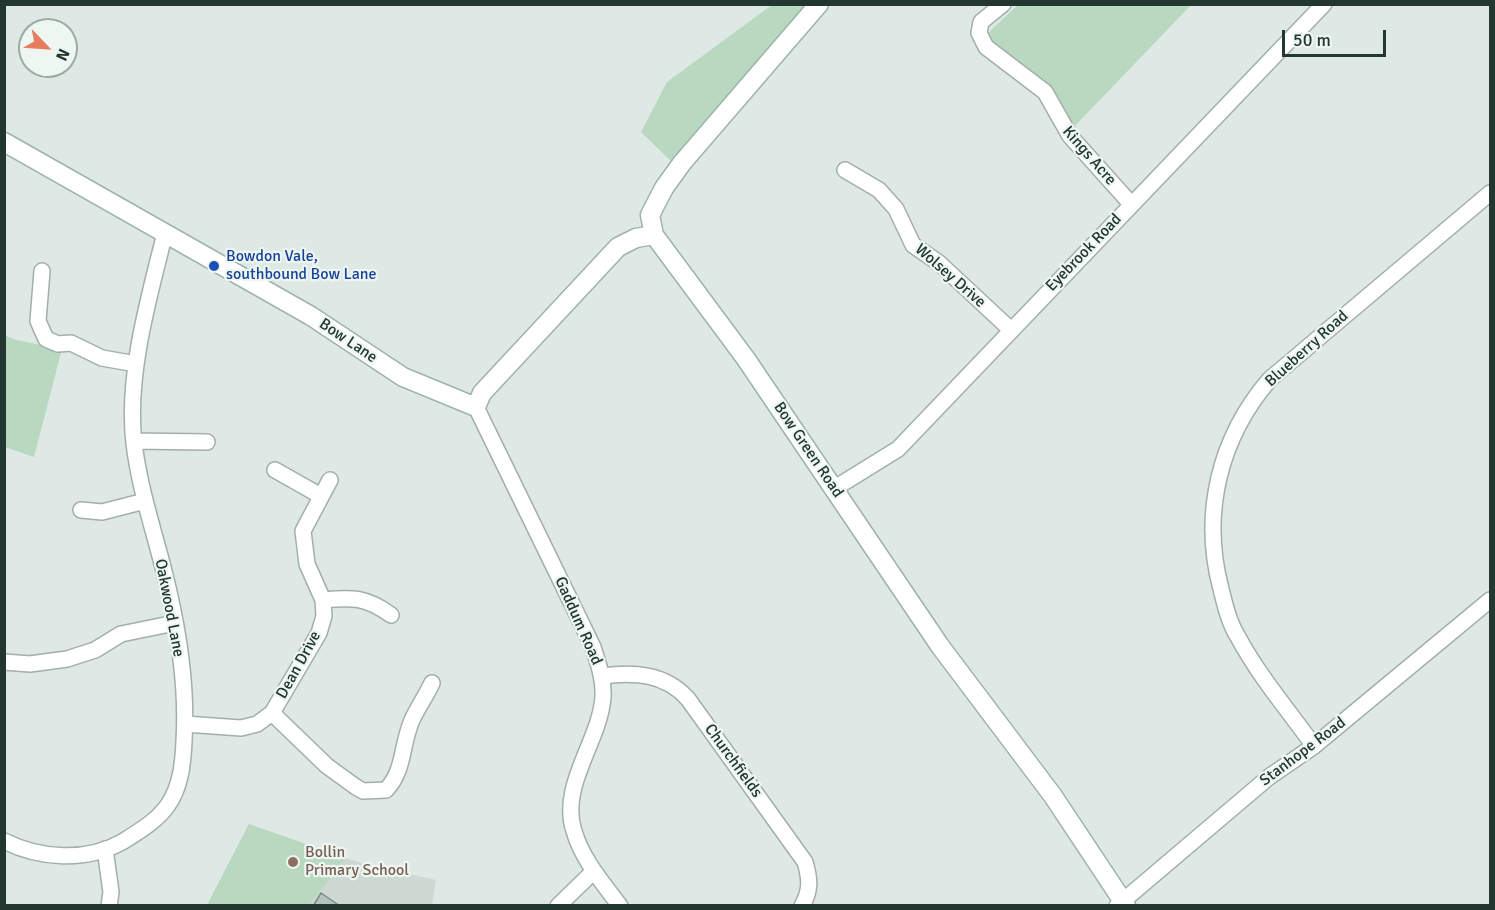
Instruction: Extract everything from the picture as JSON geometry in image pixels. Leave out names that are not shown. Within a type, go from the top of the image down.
[{"type":"main road","points":[[476,407],[482,393],[618,247],[636,238],[654,235],[650,215],[664,188],[682,163],[819,4]]},
{"type":"main road","name":"Bow Lane","points":[[4,142],[311,316],[403,377],[476,407]]},
{"type":"main road","name":"Bow Green Road","points":[[654,235],[746,359],[934,637],[1053,795],[1122,904]]},
{"type":"street","name":"Kings Acre","points":[[1003,4],[981,22],[980,33],[986,47],[1045,92],[1070,136],[1131,204]]},
{"type":"street","name":"Eyebrook Road","points":[[834,488],[898,449],[1324,4]]},
{"type":"street","name":"Wolsey Drive","points":[[845,170],[879,190],[896,209],[913,245],[939,263],[1011,330]]},
{"type":"street","name":"Blueberry Road","points":[[1314,746],[1236,635],[1226,608],[1213,552],[1215,492],[1223,459],[1238,424],[1253,398],[1270,379],[1491,193]]},
{"type":"street","name":"Oakwood Lane","points":[[4,841],[30,853],[55,856],[105,849],[152,822],[167,806],[178,786],[183,766],[185,724],[182,674],[169,592],[145,501],[134,441],[136,364],[165,233]]},
{"type":"street","points":[[42,272],[38,321],[46,339],[58,344],[71,344],[102,358],[136,364]]},
{"type":"street","name":"Gaddum Road","points":[[476,407],[592,647],[602,676],[603,696],[600,716],[571,801],[573,830],[594,871],[620,906]]},
{"type":"street","points":[[134,441],[207,442]]},
{"type":"street","points":[[275,470],[321,496]]},
{"type":"street","name":"Dean Drive","points":[[185,724],[241,728],[257,724],[272,713],[319,633],[324,616],[323,600],[308,564],[303,531],[330,480]]},
{"type":"street","points":[[81,510],[102,512],[145,501]]},
{"type":"street","points":[[323,600],[354,597],[375,604],[391,615]]},
{"type":"street","name":"Stanhope Road","points":[[1122,904],[1269,777],[1314,746],[1491,600]]},
{"type":"street","points":[[4,662],[30,664],[67,659],[94,650],[121,634],[175,623]]},
{"type":"street","name":"Churchfields","points":[[602,676],[633,672],[650,676],[678,688],[688,699],[805,862],[810,877],[809,893],[802,906]]},
{"type":"street","points":[[272,713],[327,766],[356,787],[363,791],[386,790],[397,778],[412,720],[432,683]]},
{"type":"street","points":[[105,849],[111,892],[109,906]]},
{"type":"street","points":[[558,906],[594,871]]},
{"type":"shaded area","name":"Bollin Primary School","points":[[249,824],[302,845],[369,865],[436,880],[432,905],[207,906]]},
{"type":"green space","points":[[772,5],[815,5],[673,163],[641,132],[667,82]]},
{"type":"green space","points":[[1018,5],[1191,5],[1071,130],[993,47],[987,36]]},
{"type":"green space","points":[[4,335],[16,340],[62,349],[34,457],[5,447]]},
{"type":"green space","name":"Bollin Primary School","points":[[249,824],[346,858],[309,905],[207,905]]},
{"type":"building","points":[[321,893],[340,906],[313,906]]},
{"type":"place","name":"Bowdon Vale, southbound Bow Lane","points":[[214,266]]},
{"type":"place","name":"Bollin Primary School","points":[[293,862]]}]
